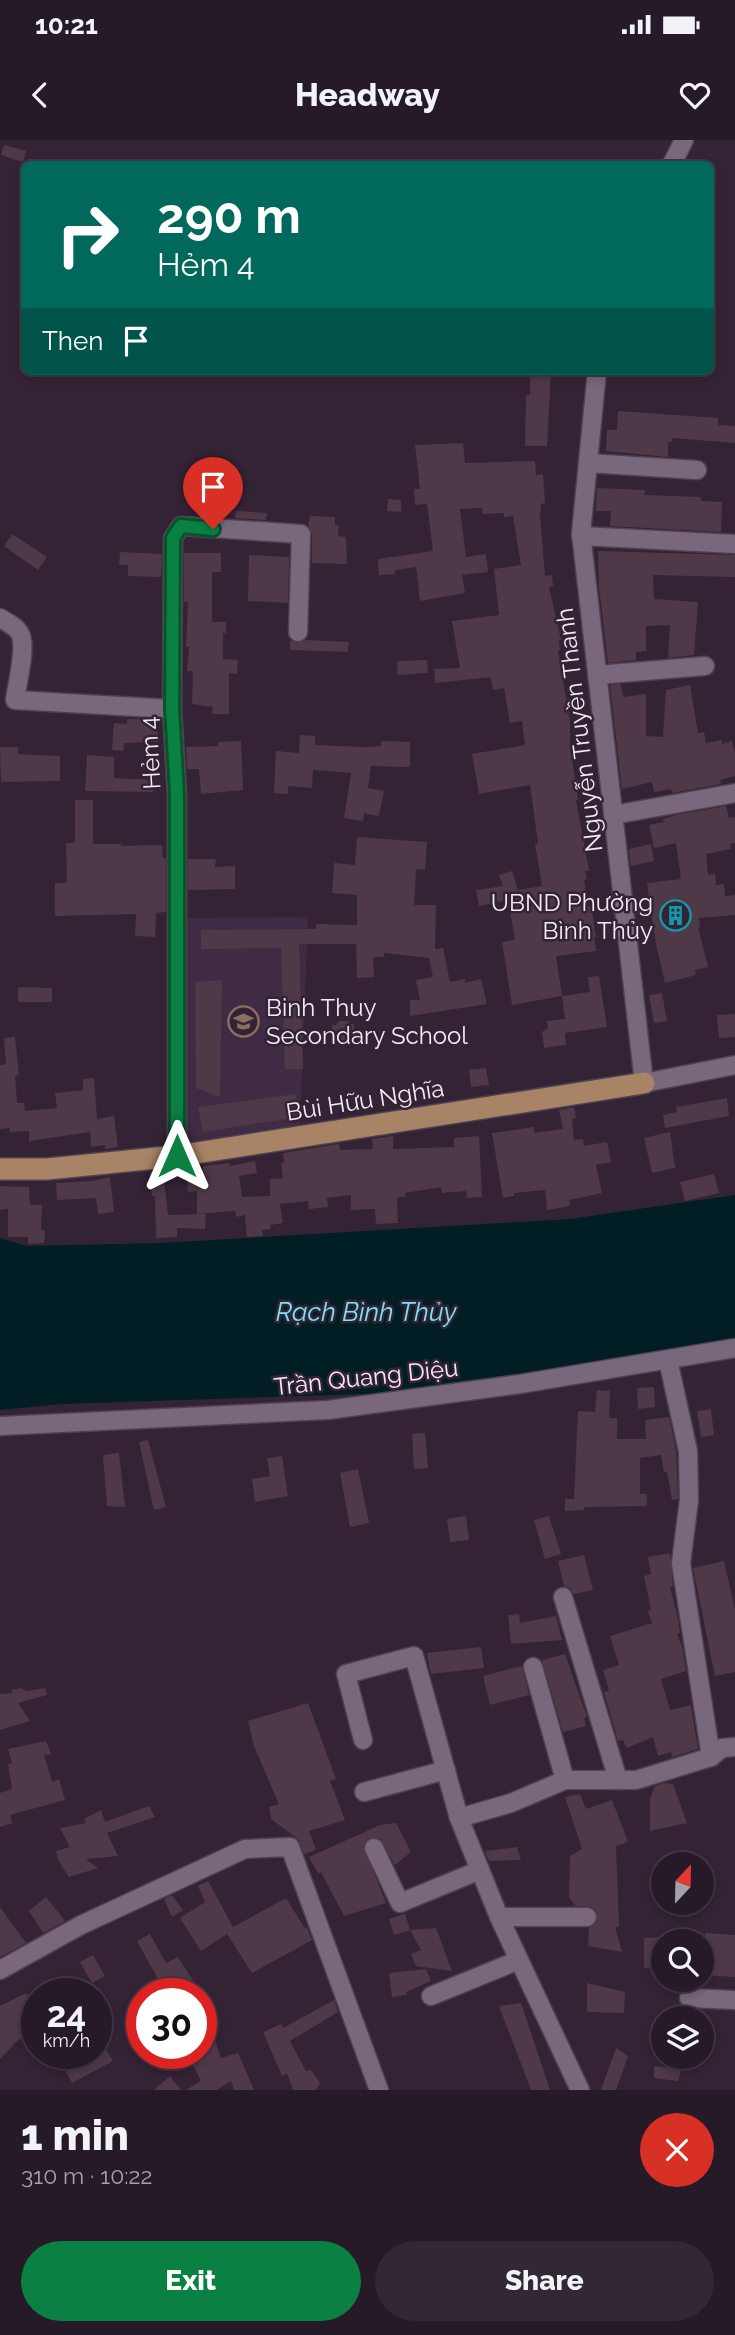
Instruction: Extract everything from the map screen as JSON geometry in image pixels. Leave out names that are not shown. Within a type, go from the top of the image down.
[{"type":"main road","name":"Bùi Hữu Nghĩa","points":[[0,1169],[47,1169],[177,1156],[644,1083]]},
{"type":"street","points":[[674,161],[684,140]]},
{"type":"street","name":"Nguyễn Truyền Thanh","points":[[597,375],[581,536],[644,1083]]},
{"type":"street","points":[[588,463],[697,470]]},
{"type":"street","name":"Hẻm 4","points":[[177,1156],[177,794],[172,709],[173,538],[181,526],[302,534],[298,632]]},
{"type":"street","points":[[581,536],[735,544]]},
{"type":"street","points":[[0,618],[15,627],[21,635],[23,646],[8,699],[172,709]]},
{"type":"street","points":[[597,675],[705,666]]},
{"type":"street","points":[[613,815],[735,793]]},
{"type":"street","name":"Bùi Hữu Nghĩa","points":[[644,1083],[735,1065]]},
{"type":"street","name":"Trần Quang Diệu","points":[[0,1426],[328,1410],[520,1384],[735,1348]]},
{"type":"street","points":[[668,1360],[688,1451],[689,1500],[681,1563],[711,1757]]},
{"type":"street","points":[[563,1597],[618,1780]]},
{"type":"street","points":[[363,1740],[346,1674],[414,1656],[459,1818],[499,1917],[580,2090]]},
{"type":"street","points":[[533,1667],[565,1780]]},
{"type":"street","points":[[459,1818],[511,1803],[565,1780],[636,1780],[711,1757],[722,1748],[735,1747]]},
{"type":"street","points":[[364,1792],[446,1770]]},
{"type":"street","points":[[0,1970],[81,1925],[245,1849],[290,1847],[379,2090]]},
{"type":"street","points":[[374,1848],[400,1903],[480,1870]]},
{"type":"street","points":[[499,1917],[587,1917]]},
{"type":"street","points":[[431,1996],[519,1960]]},
{"type":"street","points":[[690,1998],[735,2000]]},
{"type":"shaded area","name":"Binh Thuy Secondary School","points":[[308,917],[300,1124],[183,1145],[180,918]]},
{"type":"water","name":"Rạch Bình Thủy","points":[[735,1195],[735,1343],[645,1363],[393,1393],[62,1404],[0,1410],[0,1238],[27,1246],[161,1243],[570,1219]]},
{"type":"building","points":[[4,145],[26,151],[21,161],[1,155]]},
{"type":"building","points":[[530,375],[551,375],[547,446],[525,446],[526,395],[530,395]]},
{"type":"building","points":[[618,411],[718,418],[718,425],[735,426],[735,443],[672,438],[672,442],[668,442],[668,457],[606,451],[607,430],[617,430]]},
{"type":"building","points":[[463,443],[465,463],[535,461],[536,475],[543,474],[545,503],[541,504],[540,515],[545,576],[552,575],[553,586],[549,587],[561,640],[558,650],[570,722],[576,800],[589,871],[585,871],[587,879],[584,880],[596,937],[596,951],[556,956],[562,996],[512,1005],[502,942],[515,940],[508,900],[479,906],[476,890],[503,886],[499,875],[512,871],[518,890],[542,886],[530,785],[479,794],[472,754],[525,745],[522,721],[510,723],[504,688],[493,690],[491,677],[435,683],[434,669],[460,668],[452,621],[499,615],[494,569],[521,565],[513,516],[504,517],[504,513],[483,514],[482,508],[460,509],[466,557],[486,554],[488,572],[462,575],[465,593],[420,601],[416,567],[395,570],[395,574],[379,575],[378,559],[433,551],[427,504],[415,505],[414,489],[420,489],[415,445]]},
{"type":"building","points":[[597,488],[645,490],[644,495],[701,497],[701,501],[722,502],[721,532],[610,526],[611,511],[596,511]]},
{"type":"building","points":[[388,499],[401,500],[401,512],[387,511]]},
{"type":"building","points":[[236,511],[267,513],[266,520],[235,518]]},
{"type":"building","points":[[310,516],[335,517],[335,525],[339,525],[338,536],[346,537],[347,564],[312,563],[312,534],[308,525]]},
{"type":"building","points":[[12,534],[47,557],[38,570],[4,546]]},
{"type":"building","points":[[598,551],[735,555],[735,577],[653,575],[654,599],[698,602],[694,655],[668,658],[670,625],[646,626],[646,651],[636,652],[636,660],[608,663],[599,587]]},
{"type":"building","points":[[120,552],[162,554],[161,577],[128,576],[128,565],[119,565]]},
{"type":"building","points":[[184,553],[221,553],[221,572],[212,572],[212,622],[226,622],[226,633],[223,633],[223,659],[238,660],[237,674],[229,673],[229,714],[212,714],[213,707],[192,704],[193,671],[187,671],[188,602],[184,602]]},
{"type":"building","points":[[249,555],[289,557],[288,603],[248,601]]},
{"type":"building","points":[[290,640],[297,643],[306,640],[349,642],[348,652],[290,650]]},
{"type":"building","points":[[427,660],[428,673],[398,675],[397,661]]},
{"type":"building","points":[[620,684],[624,697],[646,694],[646,736],[663,737],[666,690],[690,685],[698,733],[704,732],[706,743],[722,740],[722,744],[732,741],[735,776],[720,780],[721,784],[672,793],[671,789],[654,792],[652,782],[622,789],[610,685]]},
{"type":"building","points":[[127,719],[157,720],[158,742],[124,743],[123,751],[112,750],[114,723],[127,724]]},
{"type":"building","points":[[300,735],[315,736],[315,745],[366,747],[381,746],[381,741],[410,742],[410,767],[371,766],[368,788],[384,791],[379,816],[364,813],[363,821],[344,818],[351,773],[313,770],[312,788],[288,786],[288,794],[274,793],[276,751],[299,753]]},
{"type":"building","points":[[241,741],[243,790],[201,794],[199,769],[187,769],[186,747],[218,746],[218,742]]},
{"type":"building","points":[[0,747],[18,747],[18,754],[60,756],[60,781],[1,782]]},
{"type":"building","points":[[87,755],[114,757],[114,778],[154,780],[153,792],[85,791]]},
{"type":"building","points":[[75,800],[93,800],[93,844],[162,845],[163,858],[166,858],[166,912],[156,913],[155,937],[135,936],[136,914],[55,916],[55,883],[67,883],[66,843],[75,843]]},
{"type":"building","points":[[726,806],[729,818],[735,817],[735,843],[730,844],[731,849],[706,854],[708,875],[715,874],[716,885],[724,884],[725,896],[735,895],[735,915],[699,918],[698,927],[708,967],[695,970],[696,975],[665,983],[647,883],[681,879],[676,843],[654,848],[649,825],[664,822],[663,819],[676,815]]},
{"type":"building","points":[[357,837],[427,842],[425,870],[416,869],[414,905],[436,905],[435,949],[443,948],[450,982],[465,979],[465,983],[481,979],[487,1004],[410,1016],[410,1000],[420,1000],[416,980],[433,977],[429,958],[384,953],[384,957],[373,957],[374,977],[357,978],[356,944],[299,944],[303,1069],[285,1069],[281,948],[201,949],[201,930],[316,929],[316,924],[357,925],[357,895],[332,893],[334,863],[355,865]]},
{"type":"building","points":[[651,844],[654,861],[631,866],[629,849]]},
{"type":"building","points":[[188,859],[216,859],[215,867],[235,866],[235,889],[188,890]]},
{"type":"building","points":[[599,976],[607,1027],[565,1033],[566,1045],[544,1048],[542,1032],[548,1028],[547,1021],[565,1019],[562,996],[590,992],[588,977]]},
{"type":"building","points":[[222,980],[220,1097],[196,1088],[195,982]]},
{"type":"building","points":[[18,987],[52,988],[52,1002],[18,1002]]},
{"type":"building","points":[[662,993],[667,1021],[654,1023],[649,995]]},
{"type":"building","points":[[735,1014],[735,1037],[719,1038],[717,1015]]},
{"type":"building","points":[[339,1021],[354,1024],[354,1041],[332,1040],[332,1025]]},
{"type":"building","points":[[15,1037],[19,1075],[15,1076],[17,1103],[24,1103],[25,1111],[57,1108],[55,1093],[83,1090],[83,1079],[94,1078],[97,1119],[114,1116],[118,1147],[91,1147],[90,1132],[29,1141],[29,1131],[10,1132],[10,1128],[0,1129],[0,1065],[6,1064],[4,1038]]},
{"type":"building","points":[[486,1068],[489,1085],[471,1087],[469,1070]]},
{"type":"building","points":[[296,1094],[299,1117],[203,1132],[198,1107]]},
{"type":"building","points":[[727,1098],[729,1116],[665,1128],[663,1115],[677,1112],[676,1107]]},
{"type":"building","points":[[574,1107],[574,1140],[583,1139],[584,1146],[607,1142],[611,1162],[596,1165],[602,1193],[569,1200],[570,1206],[547,1210],[545,1190],[514,1193],[514,1196],[503,1198],[492,1133],[534,1127],[534,1133],[563,1129],[559,1110]]},
{"type":"building","points":[[670,1132],[675,1168],[652,1173],[644,1138]]},
{"type":"building","points":[[393,1136],[393,1149],[454,1147],[454,1138],[479,1136],[482,1197],[467,1198],[466,1191],[442,1193],[441,1187],[405,1193],[405,1197],[397,1197],[398,1223],[376,1224],[375,1209],[351,1210],[351,1195],[327,1198],[328,1207],[309,1209],[308,1201],[280,1204],[283,1223],[270,1225],[271,1229],[262,1230],[263,1236],[247,1237],[245,1215],[236,1217],[235,1211],[197,1214],[197,1191],[188,1192],[186,1171],[203,1170],[203,1166],[230,1163],[230,1166],[255,1161],[257,1173],[239,1176],[242,1197],[270,1196],[270,1179],[283,1178],[283,1153],[339,1144],[340,1150],[373,1149],[372,1139]]},
{"type":"building","points":[[163,1171],[168,1215],[206,1214],[205,1229],[177,1228],[177,1237],[156,1238],[155,1196],[152,1196],[150,1172]]},
{"type":"building","points":[[714,1174],[719,1193],[685,1201],[680,1182]]},
{"type":"building","points":[[110,1177],[114,1212],[98,1214],[96,1198],[57,1200],[56,1183]]},
{"type":"building","points":[[0,1186],[29,1187],[30,1205],[42,1205],[41,1230],[45,1231],[44,1243],[28,1244],[28,1237],[8,1237],[8,1209],[0,1210]]},
{"type":"building","points":[[654,1387],[655,1407],[638,1409],[637,1388]]},
{"type":"building","points":[[597,1390],[610,1391],[609,1418],[617,1418],[617,1439],[646,1439],[645,1420],[669,1417],[676,1450],[678,1499],[672,1500],[661,1455],[640,1458],[640,1494],[647,1494],[647,1506],[584,1507],[584,1510],[565,1511],[565,1499],[574,1499],[578,1411],[595,1412]]},
{"type":"building","points":[[711,1409],[714,1435],[701,1437],[697,1411]]},
{"type":"building","points":[[425,1433],[428,1468],[414,1469],[412,1434]]},
{"type":"building","points":[[148,1440],[166,1507],[154,1510],[139,1442]]},
{"type":"building","points":[[119,1453],[125,1507],[107,1506],[103,1455]]},
{"type":"building","points":[[282,1456],[288,1496],[255,1502],[252,1479],[270,1476],[267,1458]]},
{"type":"building","points":[[358,1469],[369,1523],[350,1527],[340,1473]]},
{"type":"building","points":[[466,1516],[469,1540],[450,1542],[447,1519]]},
{"type":"building","points":[[549,1516],[561,1554],[545,1559],[534,1520]]},
{"type":"building","points":[[670,1553],[673,1586],[670,1587],[686,1671],[661,1679],[670,1710],[691,1705],[698,1749],[672,1757],[671,1752],[658,1756],[653,1737],[627,1748],[623,1740],[618,1741],[604,1692],[609,1691],[603,1670],[619,1665],[610,1636],[652,1623],[644,1576],[651,1574],[648,1557]]},
{"type":"building","points":[[584,1555],[593,1590],[574,1594],[570,1588],[564,1586],[558,1561]]},
{"type":"building","points":[[724,1561],[735,1610],[735,1672],[715,1676],[693,1568]]},
{"type":"building","points":[[519,1614],[520,1623],[556,1616],[562,1640],[511,1644],[508,1615]]},
{"type":"building","points":[[481,1647],[484,1668],[431,1674],[427,1653]]},
{"type":"building","points":[[565,1654],[587,1717],[584,1718],[586,1726],[563,1732],[542,1660]]},
{"type":"building","points":[[522,1666],[529,1695],[490,1705],[483,1676]]},
{"type":"building","points":[[21,1688],[27,1691],[45,1688],[47,1695],[18,1703],[30,1721],[0,1730],[0,1694],[12,1693],[11,1690]]},
{"type":"building","points":[[308,1703],[336,1779],[330,1781],[345,1820],[309,1831],[316,1850],[304,1854],[298,1839],[271,1819],[269,1807],[279,1804],[254,1746],[248,1721]]},
{"type":"building","points":[[46,1741],[51,1754],[44,1755],[52,1782],[59,1779],[65,1800],[10,1815],[12,1823],[0,1827],[0,1793],[12,1789],[8,1764],[12,1763],[8,1749]]},
{"type":"building","points":[[673,1784],[687,1823],[650,1831],[650,1799],[655,1786]]},
{"type":"building","points":[[580,1794],[586,1809],[612,1800],[628,1842],[616,1846],[619,1927],[615,1927],[622,1952],[588,1946],[589,1928],[597,1922],[597,1912],[592,1907],[576,1906],[569,1898],[570,1856],[582,1849],[565,1797]]},
{"type":"building","points":[[149,1806],[155,1817],[107,1833],[118,1856],[86,1859],[98,1868],[69,1877],[58,1860],[56,1851],[70,1847],[60,1828],[86,1823],[84,1819],[101,1810],[105,1822]]},
{"type":"building","points":[[396,1823],[411,1852],[395,1865],[380,1838],[370,1838],[363,1846],[386,1903],[344,1916],[321,1872],[318,1873],[309,1857],[380,1825]]},
{"type":"building","points":[[517,1847],[521,1860],[489,1861],[485,1851]]},
{"type":"building","points":[[208,1881],[233,1927],[286,1898],[312,1940],[252,1973],[227,1934],[201,1951],[180,1918],[205,1902],[198,1886]]},
{"type":"building","points":[[172,1895],[183,1910],[172,1917],[164,1899]]},
{"type":"building","points":[[46,1897],[65,1921],[43,1933],[29,1911]]},
{"type":"building","points":[[0,1907],[26,1943],[0,1957]]},
{"type":"building","points":[[405,1914],[410,1930],[394,1935],[389,1919]]},
{"type":"building","points":[[436,1928],[452,1971],[416,1966],[411,1954],[421,1950],[410,1930]]},
{"type":"building","points":[[150,1934],[166,1963],[178,1957],[191,1978],[157,1978],[137,1941]]},
{"type":"building","points":[[714,1934],[735,1935],[735,1977],[714,1976]]},
{"type":"building","points":[[644,1938],[651,1938],[651,1968],[644,1968]]},
{"type":"building","points":[[93,1955],[105,1976],[89,1978],[80,1962]]},
{"type":"building","points":[[426,1969],[431,1981],[406,1992],[406,1995],[392,1997],[389,1973]]},
{"type":"building","points":[[587,1983],[625,1992],[624,2013],[587,2012]]},
{"type":"building","points":[[21,1996],[21,2038],[0,2059],[0,2006]]},
{"type":"building","points":[[334,2000],[338,2012],[290,2041],[306,2071],[311,2070],[320,2083],[316,2090],[293,2090],[287,2073],[282,2076],[263,2032],[281,2024],[283,2028]]},
{"type":"building","points":[[521,2003],[550,2090],[531,2090],[499,2006]]},
{"type":"building","points":[[217,2046],[221,2058],[238,2053],[254,2090],[234,2090],[231,2081],[217,2090],[186,2090],[201,2081],[195,2069],[217,2069]]},
{"type":"building","points":[[616,2048],[628,2056],[616,2090],[601,2090]]},
{"type":"building","points":[[65,2069],[98,2069],[72,2083]]},
{"type":"building","points":[[654,2069],[682,2069],[678,2081],[654,2078]]},
{"type":"building","points":[[170,2076],[181,2090],[154,2090]]},
{"type":"place","name":"UBND Phường Bình Thủy","points":[[676,916]]},
{"type":"place","name":"Binh Thuy Secondary School","points":[[243,1021]]},
{"type":"route","points":[[177,1156],[177,794],[172,709],[173,538],[181,526],[213,529]]}]
